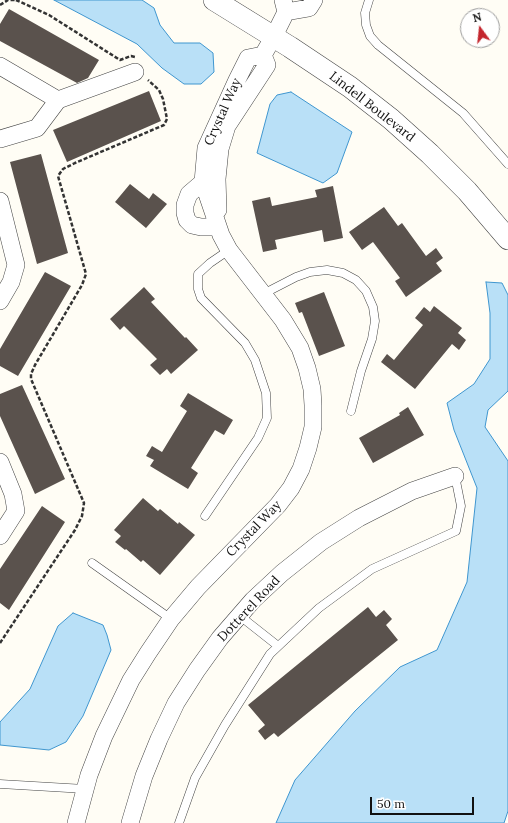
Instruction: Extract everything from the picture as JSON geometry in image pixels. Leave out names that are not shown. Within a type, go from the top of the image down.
[{"type":"street","name":"Lindell Boulevard","points":[[214,0],[274,36],[350,87],[391,119],[440,164],[503,229]]},
{"type":"street","points":[[284,6],[309,8],[314,0]]},
{"type":"street","name":"Crystal Way","points":[[76,823],[85,789],[104,736],[117,708],[148,653],[171,619],[198,587],[278,505],[291,488],[301,469],[308,448],[313,427],[314,405],[307,368],[295,338],[229,250],[221,235],[203,182],[206,148],[237,80],[248,58],[263,55],[274,36],[284,6]]},
{"type":"street","name":"Crystal Way","points":[[218,227],[217,179],[220,149],[227,126],[267,65],[263,55]]},
{"type":"street","points":[[0,66],[58,100]]},
{"type":"street","points":[[0,138],[37,128],[58,100],[140,71]]},
{"type":"street","points":[[203,182],[189,194],[185,205],[187,220],[192,225],[200,227],[218,227]]},
{"type":"street","points":[[0,202],[16,265],[11,282],[0,301]]},
{"type":"street","points":[[0,462],[13,494],[16,511],[0,536]]},
{"type":"street","name":"Dotterel Road","points":[[130,823],[144,776],[158,739],[176,704],[220,638],[253,600],[282,573],[321,542],[359,518],[412,491],[455,476]]},
{"type":"lane","points":[[369,0],[365,13],[366,25],[370,36],[378,45],[463,113],[508,164]]},
{"type":"lane","points":[[204,516],[258,438],[267,418],[266,393],[255,360],[245,344],[202,298],[198,289],[198,274],[210,263],[229,250]]},
{"type":"lane","points":[[262,294],[296,277],[310,272],[327,270],[343,273],[356,280],[366,291],[373,307],[376,321],[351,411]]},
{"type":"lane","points":[[179,823],[195,778],[225,724],[270,654],[319,608],[372,568],[456,531],[461,506],[455,476]]},
{"type":"lane","points":[[92,564],[171,619]]},
{"type":"lane","points":[[240,616],[278,646]]},
{"type":"lane","points":[[0,784],[85,789]]},
{"type":"path","points":[[0,5],[8,0],[24,2],[48,15],[120,60],[132,56],[136,57],[140,71],[159,90],[164,99],[167,119],[164,125],[75,163],[63,169],[58,176],[86,274],[82,285],[35,365],[31,374],[31,379],[84,503],[82,516],[75,530],[0,643]]},
{"type":"water","points":[[54,0],[142,0],[154,8],[160,25],[174,43],[200,43],[213,53],[214,72],[201,84],[184,84],[162,68],[137,44]]},
{"type":"water","points":[[291,92],[352,132],[337,173],[323,183],[257,153],[270,104],[277,95]]},
{"type":"water","points":[[486,282],[502,283],[508,295],[508,391],[488,410],[485,427],[508,461],[508,811],[504,823],[276,823],[295,780],[355,711],[400,667],[437,650],[467,582],[477,488],[454,430],[447,403],[474,384],[490,359],[490,313]]},
{"type":"water","points":[[73,613],[103,625],[111,650],[83,716],[66,742],[49,750],[0,745],[0,722],[30,689],[58,626]]},
{"type":"building","points":[[9,9],[99,60],[88,78],[77,83],[0,41],[0,24]]},
{"type":"building","points":[[149,91],[161,121],[67,162],[53,130]]},
{"type":"building","points":[[41,154],[68,253],[37,264],[10,162]]},
{"type":"building","points":[[130,184],[149,199],[153,193],[167,204],[146,228],[115,202]]},
{"type":"building","points":[[333,186],[343,238],[324,242],[322,230],[275,240],[277,249],[263,252],[252,201],[270,197],[272,206],[317,197],[315,190]]},
{"type":"building","points":[[384,207],[398,226],[402,223],[426,256],[436,248],[443,258],[436,263],[442,271],[406,297],[395,281],[400,278],[373,242],[362,250],[349,232]]},
{"type":"building","points":[[45,272],[71,286],[18,376],[0,366],[0,349]]},
{"type":"building","points":[[144,287],[155,299],[151,302],[198,350],[171,374],[167,369],[160,375],[150,365],[157,359],[124,326],[120,330],[110,319]]},
{"type":"building","points":[[324,292],[345,346],[319,356],[302,312],[299,313],[295,303]]},
{"type":"building","points":[[434,306],[462,328],[458,333],[466,340],[459,350],[452,344],[415,389],[381,362],[387,354],[394,360],[423,325],[415,318],[424,307],[430,312]]},
{"type":"building","points":[[22,385],[65,479],[35,494],[0,416],[0,394]]},
{"type":"building","points":[[188,393],[233,420],[224,435],[215,430],[191,468],[198,473],[188,489],[150,466],[154,460],[146,456],[152,446],[162,452],[187,411],[180,406]]},
{"type":"building","points":[[408,407],[424,435],[373,463],[359,438],[400,415],[399,413]]},
{"type":"building","points":[[143,498],[158,511],[160,509],[178,524],[179,522],[195,535],[160,575],[143,560],[141,562],[115,542],[121,536],[114,530]]},
{"type":"building","points":[[42,506],[65,522],[9,610],[0,603],[0,569]]},
{"type":"building","points":[[368,607],[376,617],[384,610],[392,619],[386,625],[398,640],[278,737],[274,733],[265,740],[258,731],[265,725],[248,705]]}]
